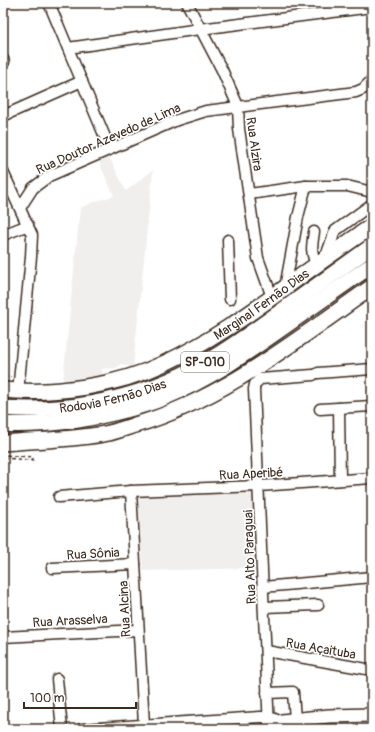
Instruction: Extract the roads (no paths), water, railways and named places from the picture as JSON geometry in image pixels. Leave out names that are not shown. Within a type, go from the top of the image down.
[{"type":"highway","name":"Marginal Fernão Dias","points":[[3,390],[18,392],[41,392],[99,384],[134,375],[165,363],[213,337],[372,226]]},
{"type":"highway","name":"Rodovia Fernão Dias","points":[[3,408],[43,409],[80,405],[116,398],[153,387],[181,375],[211,359],[243,338],[372,246]]},
{"type":"highway","name":"Rodovia Fernão Dias","points":[[3,424],[35,424],[92,418],[132,408],[162,398],[215,374],[372,264]]},
{"type":"highway","name":"SP-010","points":[[3,443],[75,438],[110,433],[150,421],[183,408],[220,390],[263,363],[372,287]]},
{"type":"main road","points":[[284,723],[329,716],[372,715]]},
{"type":"street","points":[[49,3],[110,149]]},
{"type":"street","name":"Rua Alzira","points":[[187,3],[222,70],[238,106],[239,129],[258,258],[272,297]]},
{"type":"street","points":[[68,48],[372,7]]},
{"type":"street","name":"Rua Doutor Azevedo de Lima","points":[[20,208],[28,194],[38,183],[55,173],[177,120],[206,111],[356,92],[372,80]]},
{"type":"street","points":[[3,116],[82,81]]},
{"type":"street","points":[[3,172],[32,235],[18,392]]},
{"type":"street","points":[[285,288],[298,217],[306,186]]},
{"type":"street","points":[[249,194],[306,186],[347,186],[372,192]]},
{"type":"street","points":[[314,232],[312,256],[321,262],[335,231],[372,204]]},
{"type":"street","points":[[3,235],[28,225]]},
{"type":"street","points":[[228,240],[230,299]]},
{"type":"street","name":"Rua Alto Paraguai","points":[[269,729],[254,395],[255,384],[258,380],[266,378],[372,369]]},
{"type":"street","points":[[320,409],[372,406]]},
{"type":"street","points":[[339,408],[340,480]]},
{"type":"street","name":"Rua Aperibé","points":[[59,497],[132,491],[259,486],[372,478]]},
{"type":"street","name":"Rua Alcina","points":[[132,491],[144,725]]},
{"type":"street","name":"Rua Sônia","points":[[52,568],[135,564]]},
{"type":"street","points":[[263,586],[372,577]]},
{"type":"street","points":[[264,607],[318,605]]},
{"type":"street","name":"Rua Arasselva","points":[[3,637],[138,630]]},
{"type":"street","name":"Rua Açaituba","points":[[266,651],[372,670]]},
{"type":"street","points":[[57,679],[62,729]]},
{"type":"street","points":[[82,729],[268,717],[284,723],[293,692],[267,693]]}]
